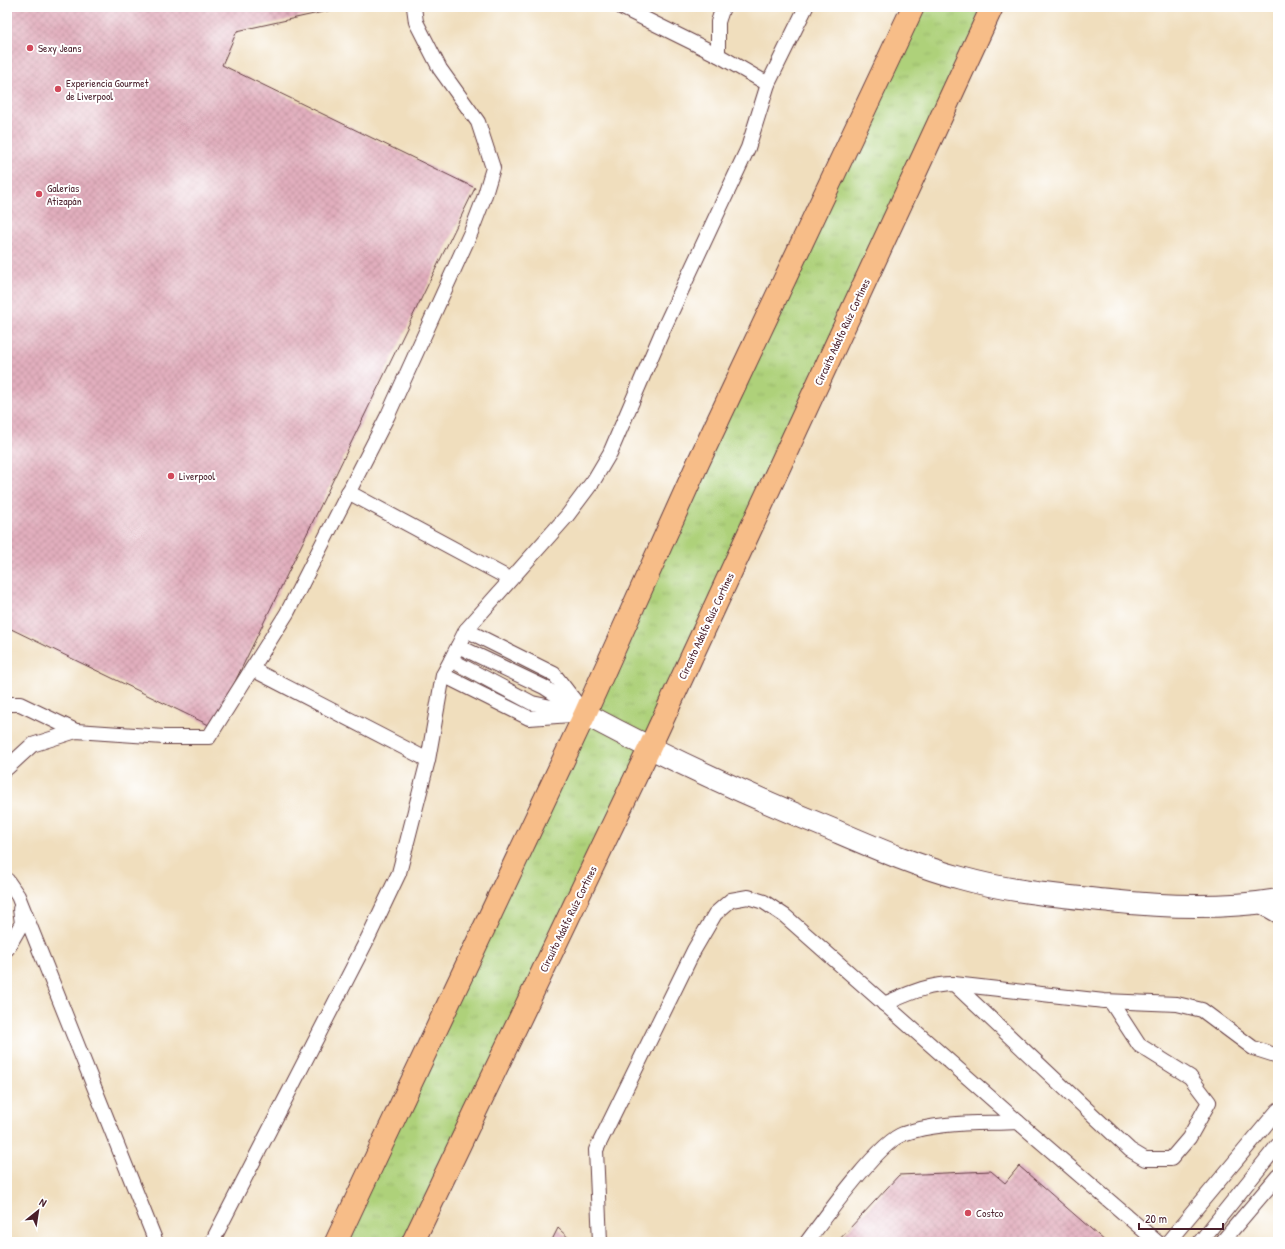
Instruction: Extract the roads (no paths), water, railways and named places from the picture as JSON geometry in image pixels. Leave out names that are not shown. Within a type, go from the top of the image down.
[{"type":"main road","points":[[336,1242],[585,714],[698,463],[913,7]]},
{"type":"main road","name":"Circuito Adolfo Ruíz Cortines","points":[[413,1242],[649,749],[987,9]]},
{"type":"street","points":[[585,714],[649,749],[747,795],[902,858],[961,878],[1024,892],[1157,906],[1268,902]]},
{"type":"lane","points":[[7,768],[32,745],[76,731],[164,737],[209,736],[287,613],[414,360],[471,232],[484,198],[493,168],[478,122],[440,69],[416,22],[414,7]]},
{"type":"lane","points":[[621,7],[718,55],[768,84]]},
{"type":"lane","points":[[718,55],[718,22],[724,7]]},
{"type":"lane","points":[[212,1242],[366,943],[399,873],[428,760],[443,675],[466,630],[567,516],[594,480],[610,453],[662,332],[748,148],[768,84],[806,7]]},
{"type":"lane","points":[[348,492],[510,579]]},
{"type":"lane","points":[[466,630],[554,674],[585,714]]},
{"type":"lane","points":[[458,646],[544,687],[585,714]]},
{"type":"lane","points":[[451,660],[532,702],[585,714]]},
{"type":"lane","points":[[252,669],[428,760]]},
{"type":"lane","points":[[443,675],[529,718],[585,714]]},
{"type":"lane","points":[[7,704],[20,704],[76,731]]},
{"type":"lane","points":[[7,880],[18,896],[156,1242]]},
{"type":"lane","points":[[7,949],[22,923],[18,896]]},
{"type":"lane","points":[[600,1242],[596,1150],[694,950],[715,914],[731,900],[748,897],[764,902],[785,916],[1018,1122],[1157,1242]]},
{"type":"lane","points":[[1268,902],[1278,916]]},
{"type":"lane","points":[[884,1004],[921,988],[938,984],[954,984],[1111,1002],[1177,1004],[1202,1010],[1253,1048],[1278,1056]]},
{"type":"lane","points":[[954,984],[1130,1150],[1145,1159],[1171,1159],[1189,1138],[1209,1102],[1190,1077],[1139,1045],[1111,1002]]},
{"type":"lane","points":[[1168,1242],[1278,1110]]},
{"type":"lane","points":[[807,1242],[878,1153],[902,1134],[936,1126],[1018,1122]]},
{"type":"lane","points":[[1200,1242],[1278,1145]]},
{"type":"lane","points":[[1222,1242],[1278,1176]]},
{"type":"place","name":"Sexy Jeans","points":[[30,48]]},
{"type":"place","name":"Experiencia Gourmet de Liverpool","points":[[58,89]]},
{"type":"place","name":"Galerías Atizapán","points":[[39,194]]},
{"type":"place","name":"Liverpool","points":[[171,476]]},
{"type":"place","name":"Costco","points":[[968,1213]]}]
